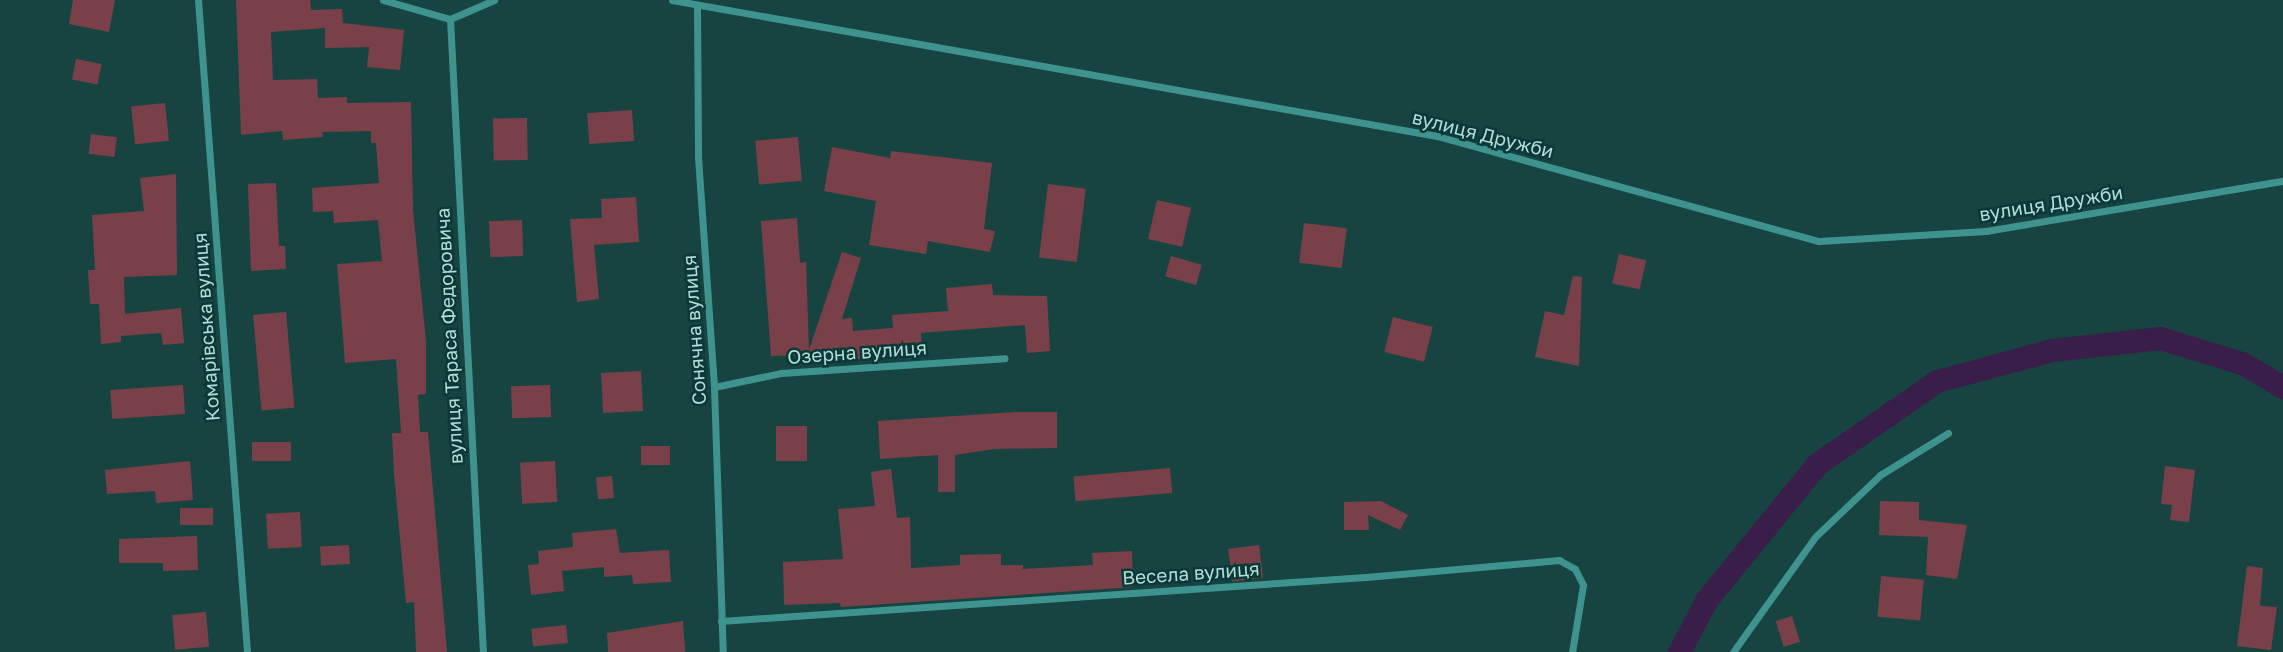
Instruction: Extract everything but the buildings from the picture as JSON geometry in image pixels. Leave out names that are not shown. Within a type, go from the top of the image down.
[{"type":"street","name":"Комарівська вулиця","points":[[198,0],[247,652]]},
{"type":"street","points":[[383,0],[450,19],[494,0]]},
{"type":"street","name":"вулиця Дружби","points":[[672,0],[1437,136],[1819,241],[1986,231],[2283,181]]},
{"type":"street","name":"Сонячна вулиця","points":[[696,6],[698,157],[714,387],[723,652]]},
{"type":"street","name":"вулиця Тараса Федоровича","points":[[450,19],[483,652]]},
{"type":"street","name":"Озерна вулиця","points":[[714,387],[780,373],[1004,358]]},
{"type":"street","points":[[1733,652],[1815,537],[1880,475],[1948,433]]},
{"type":"street","name":"Весела вулиця","points":[[721,621],[1366,577],[1559,560],[1575,569],[1583,585],[1572,652]]},
{"type":"waterway","points":[[1679,652],[1707,599],[1817,464],[1937,381],[2052,350],[2160,338],[2242,363],[2283,387]]}]
